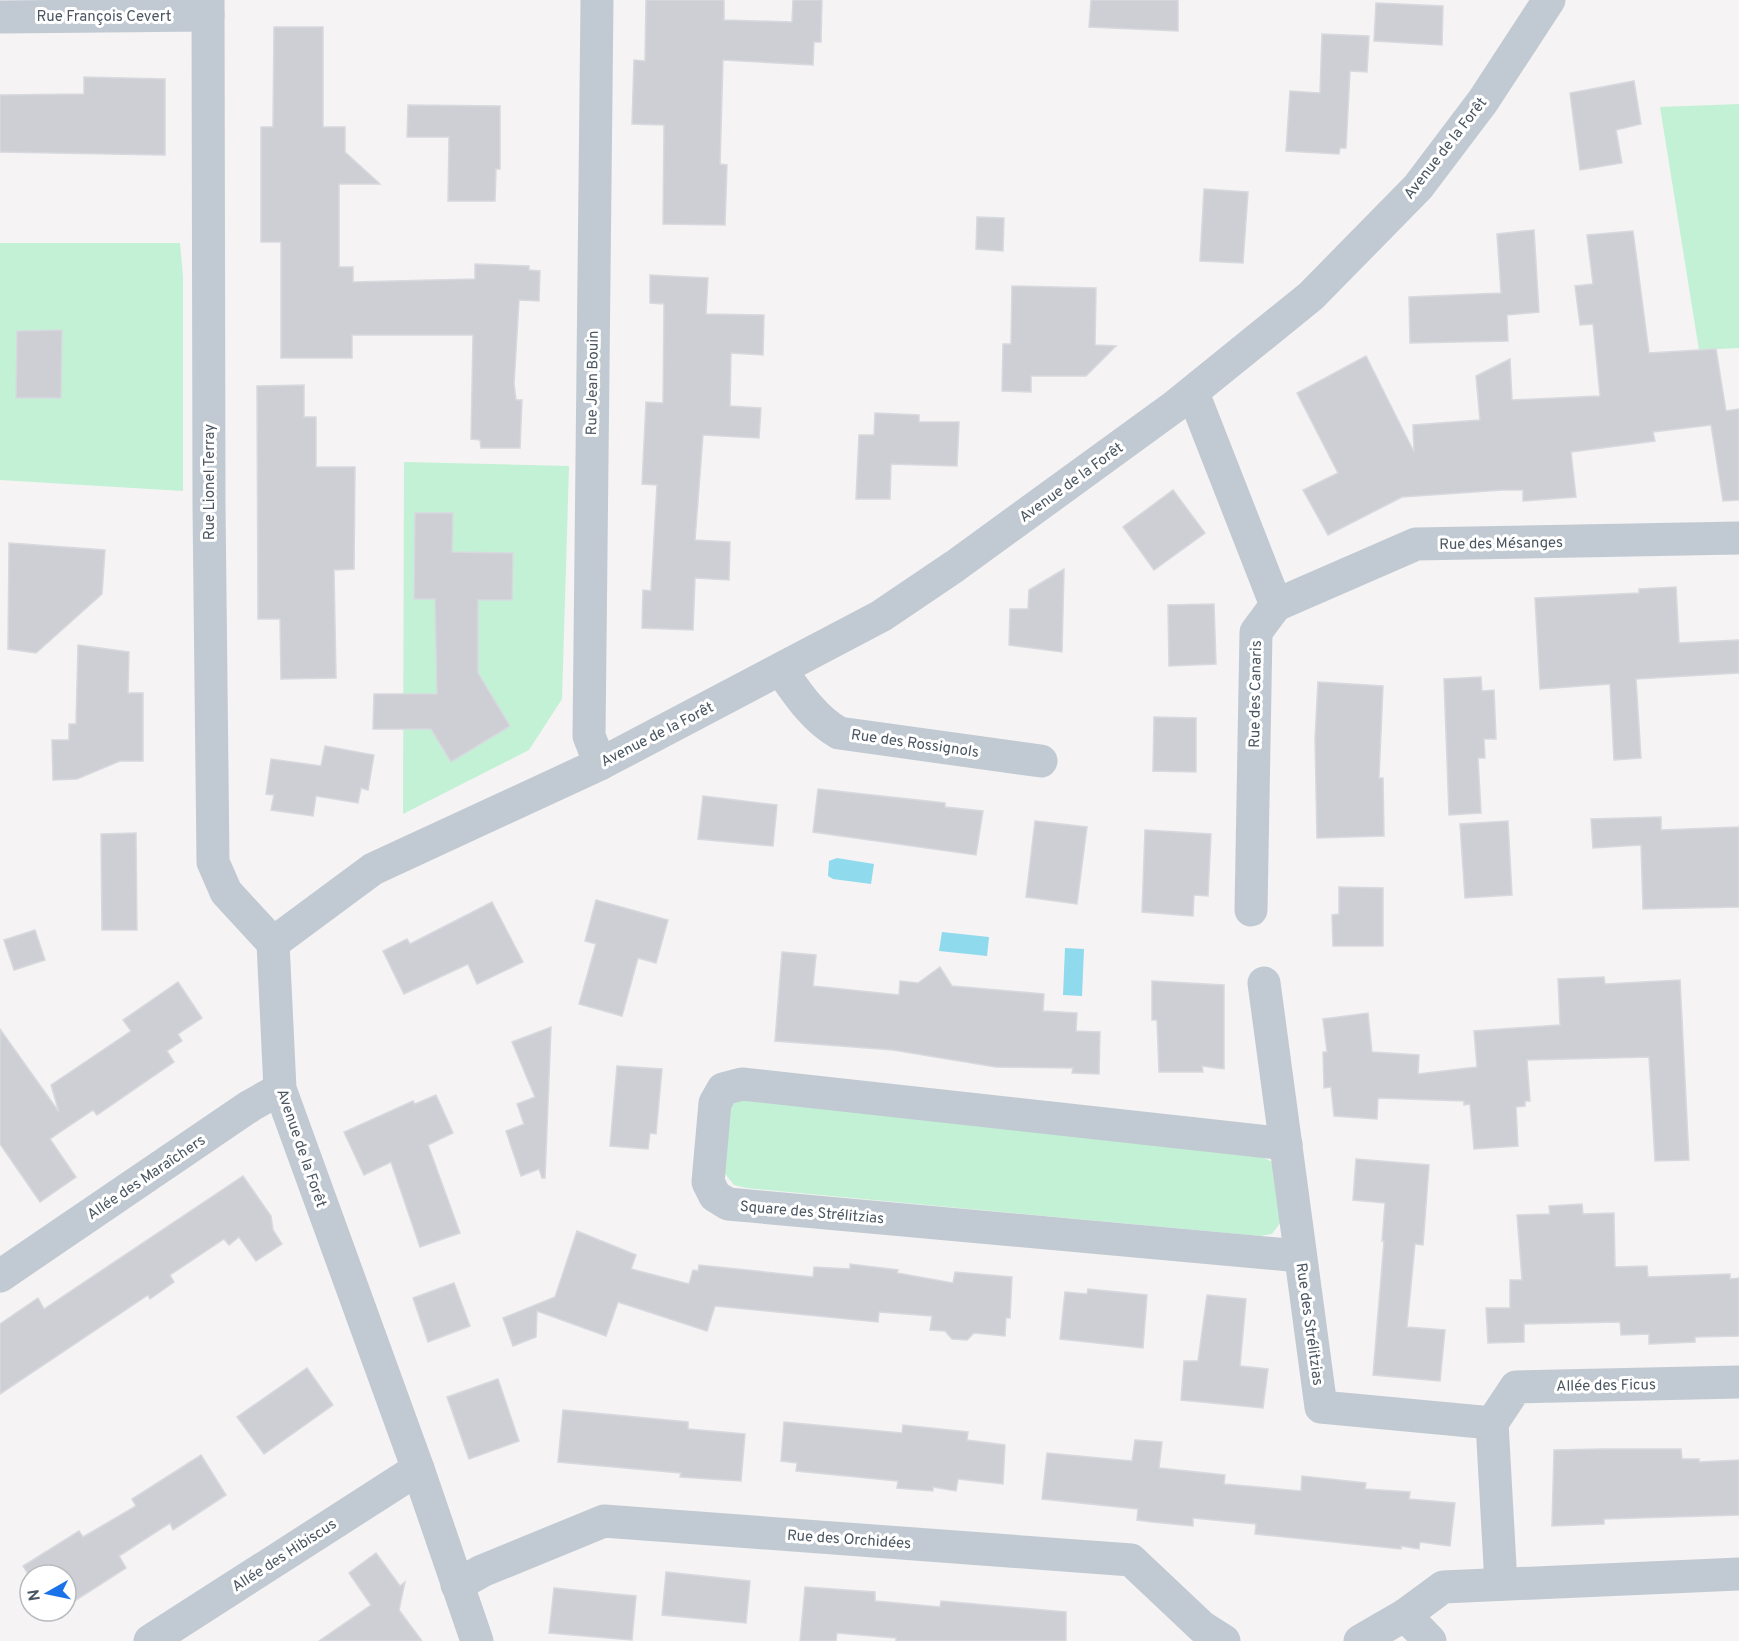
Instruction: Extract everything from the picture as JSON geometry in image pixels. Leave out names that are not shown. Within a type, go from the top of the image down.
[{"type":"street","name":"Rue Jean Bouin","points":[[597,0],[589,736],[600,764]]},
{"type":"street","name":"Avenue de la Forêt","points":[[477,1641],[418,1469],[280,1089],[273,943],[373,869],[600,764],[881,616],[955,566],[1193,393],[1311,296],[1418,187],[1483,101],[1549,0]]},
{"type":"street","name":"Rue François Cevert","points":[[0,17],[208,8]]},
{"type":"street","name":"Rue Lionel Terray","points":[[208,8],[209,505],[213,862],[226,892],[273,943]]},
{"type":"street","points":[[1193,393],[1276,606]]},
{"type":"street","name":"Rue des Mésanges","points":[[1276,606],[1416,544],[1739,538]]},
{"type":"street","name":"Rue des Canaris","points":[[1251,910],[1256,632],[1276,606]]},
{"type":"street","name":"Rue des Rossignols","points":[[781,670],[806,704],[828,726],[839,733],[1041,761]]},
{"type":"street","name":"Rue des Strélitzias","points":[[1264,983],[1321,1407],[1491,1423]]},
{"type":"street","name":"Square des Strélitzias","points":[[1286,1144],[742,1084],[723,1089],[715,1103],[708,1182],[715,1196],[728,1204],[1300,1256]]},
{"type":"street","name":"Allée des Maraîchers","points":[[5,1263],[280,1089]]},
{"type":"street","name":"Allée des Ficus","points":[[1491,1423],[1516,1387],[1739,1382]]},
{"type":"street","points":[[1491,1423],[1501,1584]]},
{"type":"street","name":"Allée des Hibiscus","points":[[150,1641],[418,1469]]},
{"type":"street","name":"Rue des Orchidées","points":[[457,1585],[482,1571],[603,1521],[1131,1560],[1202,1627],[1224,1641]]},
{"type":"street","points":[[1360,1641],[1405,1615],[1443,1587],[1739,1574]]},
{"type":"street","points":[[1405,1615],[1430,1641]]},
{"type":"green space","points":[[1739,104],[1739,348],[1699,350],[1660,107]]},
{"type":"green space","points":[[0,243],[180,243],[183,277],[183,491],[0,480]]},
{"type":"green space","points":[[404,462],[569,466],[562,699],[529,750],[403,814]]},
{"type":"green space","points":[[736,1099],[1258,1155],[1272,1162],[1283,1219],[1272,1234],[1260,1236],[746,1188],[734,1185],[722,1170],[726,1116]]},
{"type":"water","points":[[837,858],[874,864],[871,884],[833,879],[828,876],[829,861]]},
{"type":"water","points":[[942,932],[989,937],[987,956],[939,951]]},
{"type":"water","points":[[1065,948],[1084,949],[1082,996],[1063,995]]},
{"type":"building","points":[[646,0],[724,0],[724,20],[792,22],[793,0],[822,0],[821,42],[814,42],[813,65],[723,60],[720,164],[727,165],[725,225],[663,224],[664,125],[632,124],[634,60],[645,61]]},
{"type":"building","points":[[1091,0],[1178,0],[1178,31],[1089,27]]},
{"type":"building","points":[[1376,3],[1443,6],[1442,45],[1374,41]]},
{"type":"building","points":[[274,27],[323,27],[323,127],[345,127],[345,152],[380,184],[339,184],[339,267],[353,267],[353,282],[475,279],[475,264],[529,266],[529,270],[540,271],[539,301],[519,300],[514,384],[516,400],[522,400],[520,448],[481,448],[480,440],[471,439],[473,335],[352,335],[352,358],[281,358],[281,242],[261,242],[261,127],[273,127]]},
{"type":"building","points":[[1322,34],[1369,36],[1367,72],[1350,71],[1346,148],[1340,148],[1339,154],[1286,151],[1290,91],[1320,93]]},
{"type":"building","points":[[84,77],[165,79],[165,155],[0,152],[0,95],[84,94]]},
{"type":"building","points":[[1634,81],[1641,124],[1616,130],[1622,163],[1580,170],[1570,93]]},
{"type":"building","points":[[408,105],[500,106],[500,169],[496,169],[495,201],[448,201],[449,137],[407,137]]},
{"type":"building","points":[[1204,189],[1248,192],[1243,263],[1200,261]]},
{"type":"building","points":[[977,217],[1004,218],[1003,251],[976,249]]},
{"type":"building","points":[[1534,230],[1539,312],[1507,315],[1508,341],[1410,343],[1409,297],[1501,293],[1497,234]]},
{"type":"building","points":[[1633,231],[1649,353],[1716,349],[1726,411],[1739,409],[1739,500],[1723,501],[1711,425],[1653,432],[1655,441],[1571,452],[1576,497],[1523,501],[1523,490],[1503,490],[1402,497],[1328,535],[1303,490],[1338,473],[1297,393],[1366,356],[1414,452],[1413,425],[1480,420],[1476,376],[1510,359],[1512,400],[1600,396],[1593,324],[1580,325],[1575,286],[1593,284],[1587,235]]},
{"type":"building","points":[[650,275],[708,278],[706,314],[764,315],[763,355],[731,353],[730,406],[761,408],[759,438],[703,435],[695,540],[730,542],[729,580],[695,578],[693,630],[642,628],[643,590],[651,591],[657,485],[642,484],[646,402],[663,403],[664,304],[650,303]]},
{"type":"building","points":[[1012,286],[1096,288],[1095,345],[1116,346],[1086,376],[1031,376],[1031,392],[1002,391],[1003,344],[1011,344]]},
{"type":"building","points":[[62,330],[61,398],[16,398],[17,331]]},
{"type":"building","points":[[304,385],[304,417],[316,417],[316,467],[355,467],[354,569],[334,570],[336,678],[281,679],[280,619],[258,619],[257,386]]},
{"type":"building","points":[[875,413],[919,415],[919,422],[959,422],[957,466],[891,464],[890,499],[856,499],[859,435],[874,435]]},
{"type":"building","points":[[1173,490],[1205,533],[1154,570],[1123,527]]},
{"type":"building","points":[[415,513],[453,513],[452,552],[513,553],[512,600],[478,600],[478,673],[510,726],[451,762],[431,729],[373,729],[374,694],[437,694],[435,599],[414,599]]},
{"type":"building","points":[[9,543],[105,550],[102,594],[36,653],[8,649]]},
{"type":"building","points":[[1064,569],[1062,652],[1009,645],[1010,609],[1028,609],[1029,590]]},
{"type":"building","points":[[1676,587],[1679,643],[1739,640],[1739,673],[1636,679],[1641,758],[1614,760],[1610,684],[1540,689],[1535,598],[1639,593],[1639,589]]},
{"type":"building","points":[[1214,604],[1216,664],[1169,666],[1168,605]]},
{"type":"building","points":[[78,645],[129,652],[128,693],[143,693],[143,761],[120,761],[77,779],[53,780],[52,740],[69,740],[69,724],[76,724]]},
{"type":"building","points":[[1481,677],[1482,691],[1494,690],[1496,739],[1484,739],[1485,758],[1478,758],[1481,813],[1449,815],[1444,679]]},
{"type":"building","points":[[1318,682],[1383,686],[1379,778],[1383,778],[1384,836],[1317,838],[1315,739]]},
{"type":"building","points":[[1154,717],[1196,718],[1196,772],[1153,771]]},
{"type":"building","points":[[325,746],[374,755],[368,790],[361,788],[358,803],[316,796],[313,816],[271,810],[274,795],[266,794],[271,759],[321,766]]},
{"type":"building","points":[[818,789],[945,803],[945,807],[983,811],[976,855],[813,832]]},
{"type":"building","points":[[703,796],[777,805],[773,846],[698,839]]},
{"type":"building","points":[[1661,817],[1661,830],[1739,827],[1739,907],[1643,909],[1641,845],[1593,848],[1591,819]]},
{"type":"building","points":[[1035,821],[1087,827],[1077,904],[1026,897]]},
{"type":"building","points":[[1508,821],[1512,895],[1465,898],[1460,824]]},
{"type":"building","points":[[1145,830],[1211,834],[1208,896],[1194,895],[1193,916],[1142,912]]},
{"type":"building","points":[[136,833],[137,930],[102,930],[101,834]]},
{"type":"building","points":[[1339,887],[1383,888],[1383,946],[1333,946],[1332,915],[1339,914]]},
{"type":"building","points":[[596,900],[668,920],[656,963],[638,958],[622,1016],[579,1004],[596,944],[585,941]]},
{"type":"building","points":[[492,902],[523,962],[477,984],[468,964],[404,994],[383,951],[407,939],[410,944]]},
{"type":"building","points":[[35,930],[45,960],[14,970],[4,940]]},
{"type":"building","points":[[782,952],[816,955],[813,986],[899,995],[900,981],[918,983],[940,967],[952,986],[1044,994],[1043,1011],[1077,1013],[1076,1031],[1100,1032],[1099,1074],[1072,1073],[1073,1068],[996,1067],[893,1050],[775,1041]]},
{"type":"building","points":[[1604,977],[1605,984],[1680,980],[1689,1160],[1655,1161],[1649,1057],[1527,1060],[1530,1101],[1525,1101],[1525,1106],[1516,1107],[1518,1146],[1474,1149],[1470,1104],[1464,1105],[1464,1101],[1378,1098],[1377,1119],[1334,1116],[1331,1087],[1324,1088],[1323,1052],[1327,1052],[1323,1019],[1368,1013],[1372,1052],[1419,1055],[1418,1074],[1477,1067],[1474,1031],[1560,1025],[1558,979]]},
{"type":"building","points":[[1152,981],[1224,985],[1224,1069],[1202,1066],[1203,1072],[1159,1072],[1157,1020],[1152,1020]]},
{"type":"building","points":[[178,982],[202,1018],[178,1034],[182,1041],[167,1051],[174,1062],[97,1115],[93,1110],[50,1139],[76,1177],[40,1202],[0,1144],[0,1029],[59,1112],[51,1085],[131,1031],[123,1020]]},
{"type":"building","points":[[551,1027],[545,1178],[542,1178],[539,1169],[521,1176],[506,1131],[524,1124],[517,1104],[535,1097],[512,1042]]},
{"type":"building","points":[[617,1066],[662,1069],[656,1134],[650,1133],[648,1149],[610,1146]]},
{"type":"building","points":[[436,1095],[453,1133],[428,1145],[460,1233],[420,1247],[391,1162],[364,1175],[344,1132],[413,1101],[415,1104]]},
{"type":"building","points":[[1356,1159],[1429,1165],[1423,1245],[1415,1244],[1407,1327],[1445,1330],[1440,1381],[1373,1375],[1385,1203],[1353,1200]]},
{"type":"building","points":[[243,1176],[271,1216],[273,1230],[282,1244],[256,1261],[239,1237],[229,1245],[224,1239],[170,1275],[174,1282],[150,1299],[148,1295],[0,1394],[0,1324],[38,1298],[44,1309]]},
{"type":"building","points":[[1582,1204],[1583,1214],[1614,1213],[1615,1267],[1647,1266],[1648,1277],[1730,1274],[1730,1279],[1739,1278],[1739,1336],[1695,1337],[1695,1342],[1649,1344],[1649,1334],[1621,1335],[1620,1322],[1524,1324],[1524,1342],[1488,1343],[1486,1308],[1510,1308],[1510,1280],[1522,1280],[1517,1215],[1550,1214],[1549,1206]]},
{"type":"building","points":[[577,1231],[636,1255],[631,1269],[689,1284],[693,1270],[698,1271],[699,1265],[813,1277],[814,1267],[850,1269],[850,1264],[898,1270],[897,1273],[953,1283],[955,1272],[1012,1277],[1010,1318],[1006,1318],[1005,1336],[974,1333],[967,1340],[952,1339],[945,1331],[930,1330],[932,1316],[879,1312],[878,1322],[715,1306],[707,1331],[618,1302],[606,1336],[537,1311],[536,1337],[513,1346],[503,1318],[555,1297]]},
{"type":"building","points":[[454,1283],[470,1326],[428,1342],[413,1298]]},
{"type":"building","points":[[1088,1289],[1147,1295],[1143,1348],[1060,1339],[1065,1292],[1087,1294]]},
{"type":"building","points":[[1207,1295],[1246,1299],[1240,1366],[1268,1369],[1263,1408],[1181,1400],[1184,1361],[1198,1361]]},
{"type":"building","points":[[307,1368],[333,1405],[264,1454],[237,1417]]},
{"type":"building","points":[[498,1379],[519,1441],[469,1459],[447,1397]]},
{"type":"building","points":[[563,1410],[688,1422],[688,1429],[745,1434],[741,1481],[680,1477],[681,1473],[558,1462]]},
{"type":"building","points":[[784,1422],[902,1433],[903,1425],[968,1432],[967,1440],[1005,1445],[1003,1484],[958,1479],[956,1491],[933,1487],[933,1491],[897,1488],[898,1481],[796,1471],[797,1463],[781,1461]]},
{"type":"building","points":[[1135,1440],[1162,1442],[1159,1468],[1225,1475],[1224,1484],[1301,1491],[1302,1476],[1366,1483],[1365,1489],[1410,1492],[1409,1499],[1455,1503],[1450,1546],[1420,1542],[1419,1549],[1401,1546],[1401,1549],[1255,1534],[1256,1524],[1193,1518],[1193,1526],[1152,1522],[1137,1520],[1138,1509],[1042,1499],[1047,1453],[1132,1461]]},
{"type":"building","points":[[1681,1449],[1682,1459],[1699,1459],[1699,1462],[1739,1460],[1739,1515],[1604,1519],[1604,1524],[1552,1526],[1554,1450]]},
{"type":"building","points":[[201,1455],[226,1495],[173,1530],[170,1523],[119,1556],[126,1568],[78,1599],[78,1563],[28,1563],[79,1531],[83,1537],[136,1506],[132,1499]]},
{"type":"building","points":[[376,1553],[400,1586],[405,1582],[399,1610],[422,1641],[319,1641],[371,1605],[349,1573]]},
{"type":"building","points":[[666,1572],[750,1581],[746,1623],[662,1615]]},
{"type":"building","points":[[805,1587],[875,1592],[875,1601],[940,1607],[941,1601],[1066,1612],[1066,1641],[896,1641],[896,1638],[837,1633],[836,1641],[800,1641]]},
{"type":"building","points":[[554,1588],[636,1596],[632,1640],[549,1633]]}]
